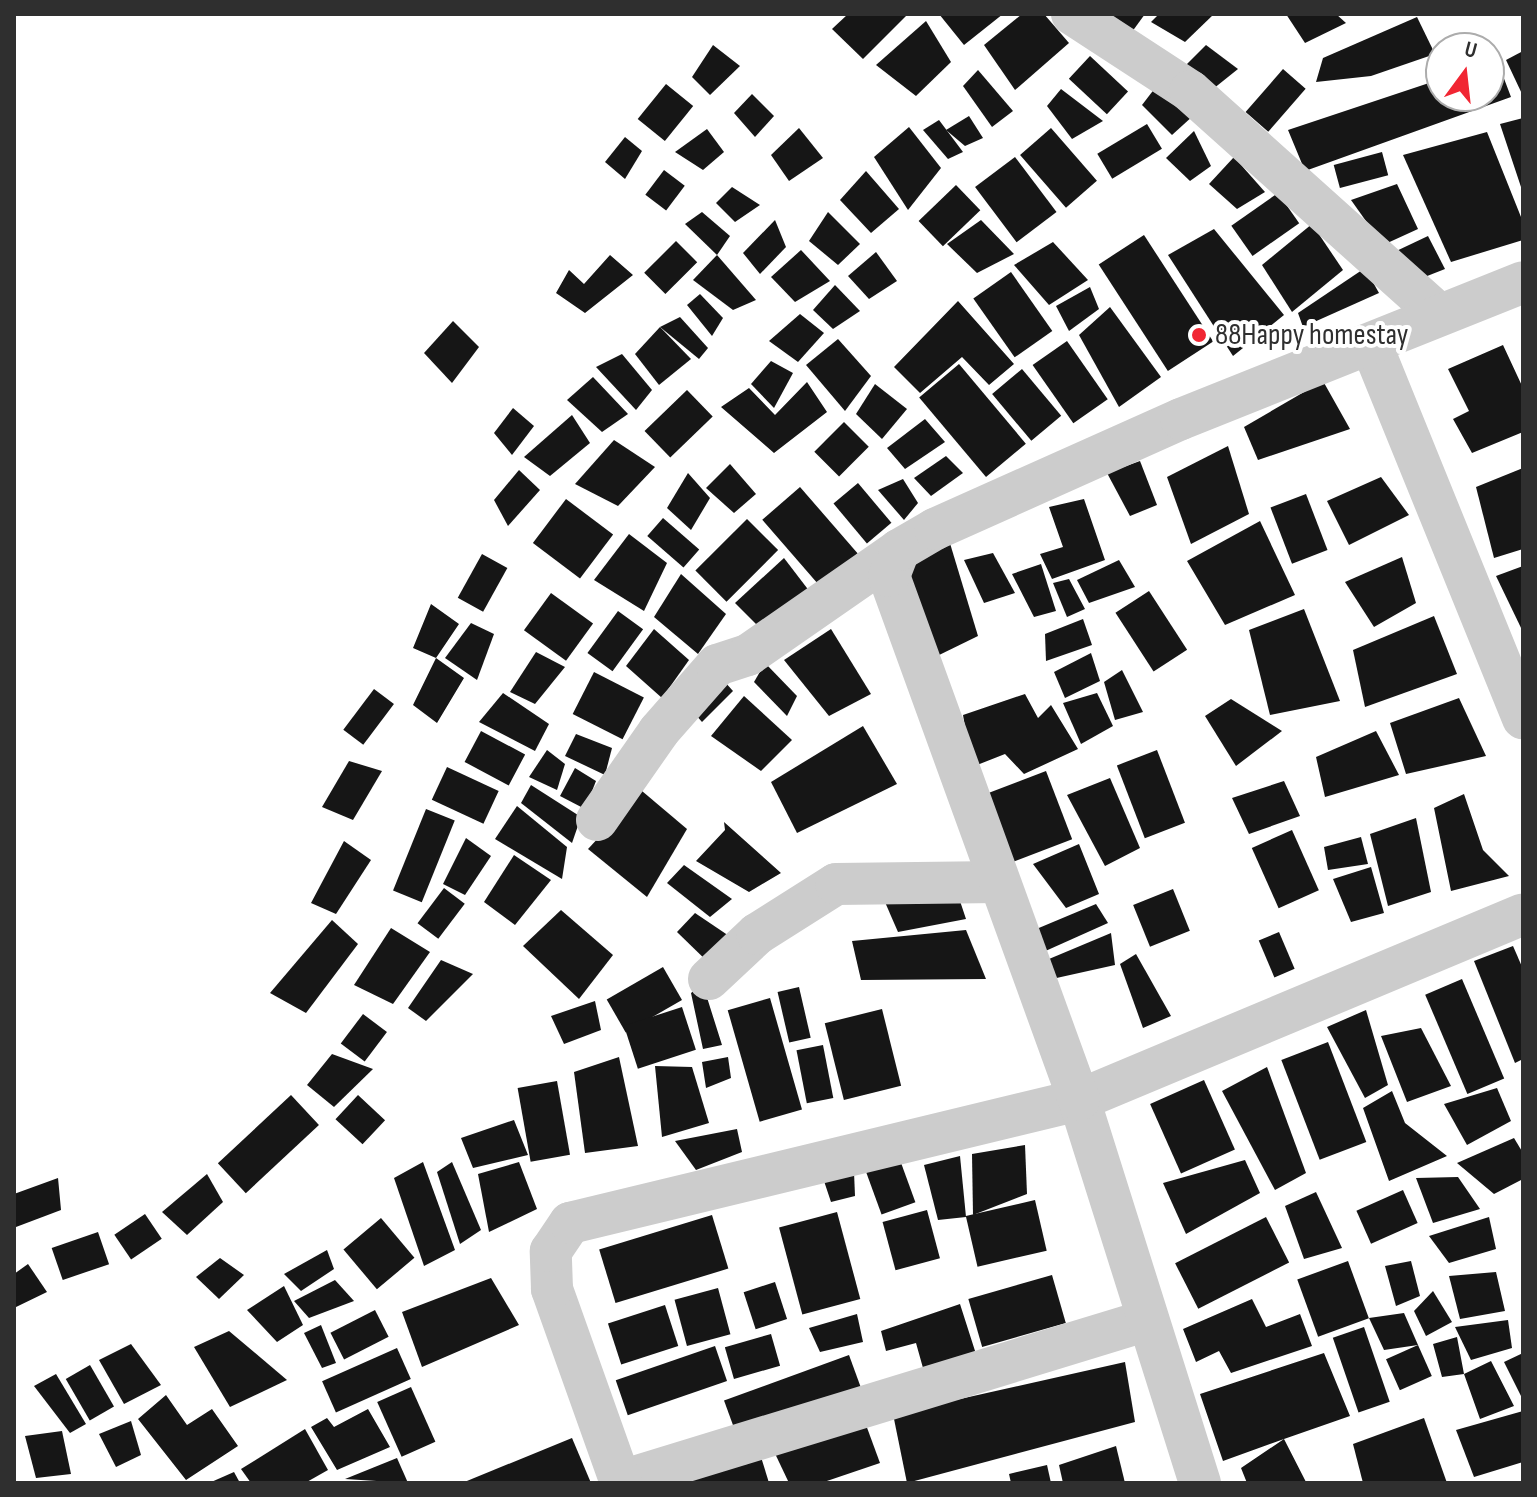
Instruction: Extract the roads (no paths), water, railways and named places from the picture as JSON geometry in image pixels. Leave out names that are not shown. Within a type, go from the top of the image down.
[{"type":"street","points":[[1072,14],[1190,91],[1437,313]]},
{"type":"street","points":[[597,820],[659,731],[717,665],[748,655],[899,550],[1181,419],[1371,344],[1437,313],[1523,282]]},
{"type":"street","points":[[1371,344],[1523,718]]},
{"type":"street","points":[[899,550],[889,576],[894,602],[1079,1100],[1200,1483]]},
{"type":"street","points":[[709,979],[757,934],[836,884],[998,882]]},
{"type":"street","points":[[1148,1320],[621,1482],[552,1289],[551,1251],[570,1223],[1079,1100],[1523,914]]},
{"type":"place","name":"88Happy homestay","points":[[1199,335]]}]
